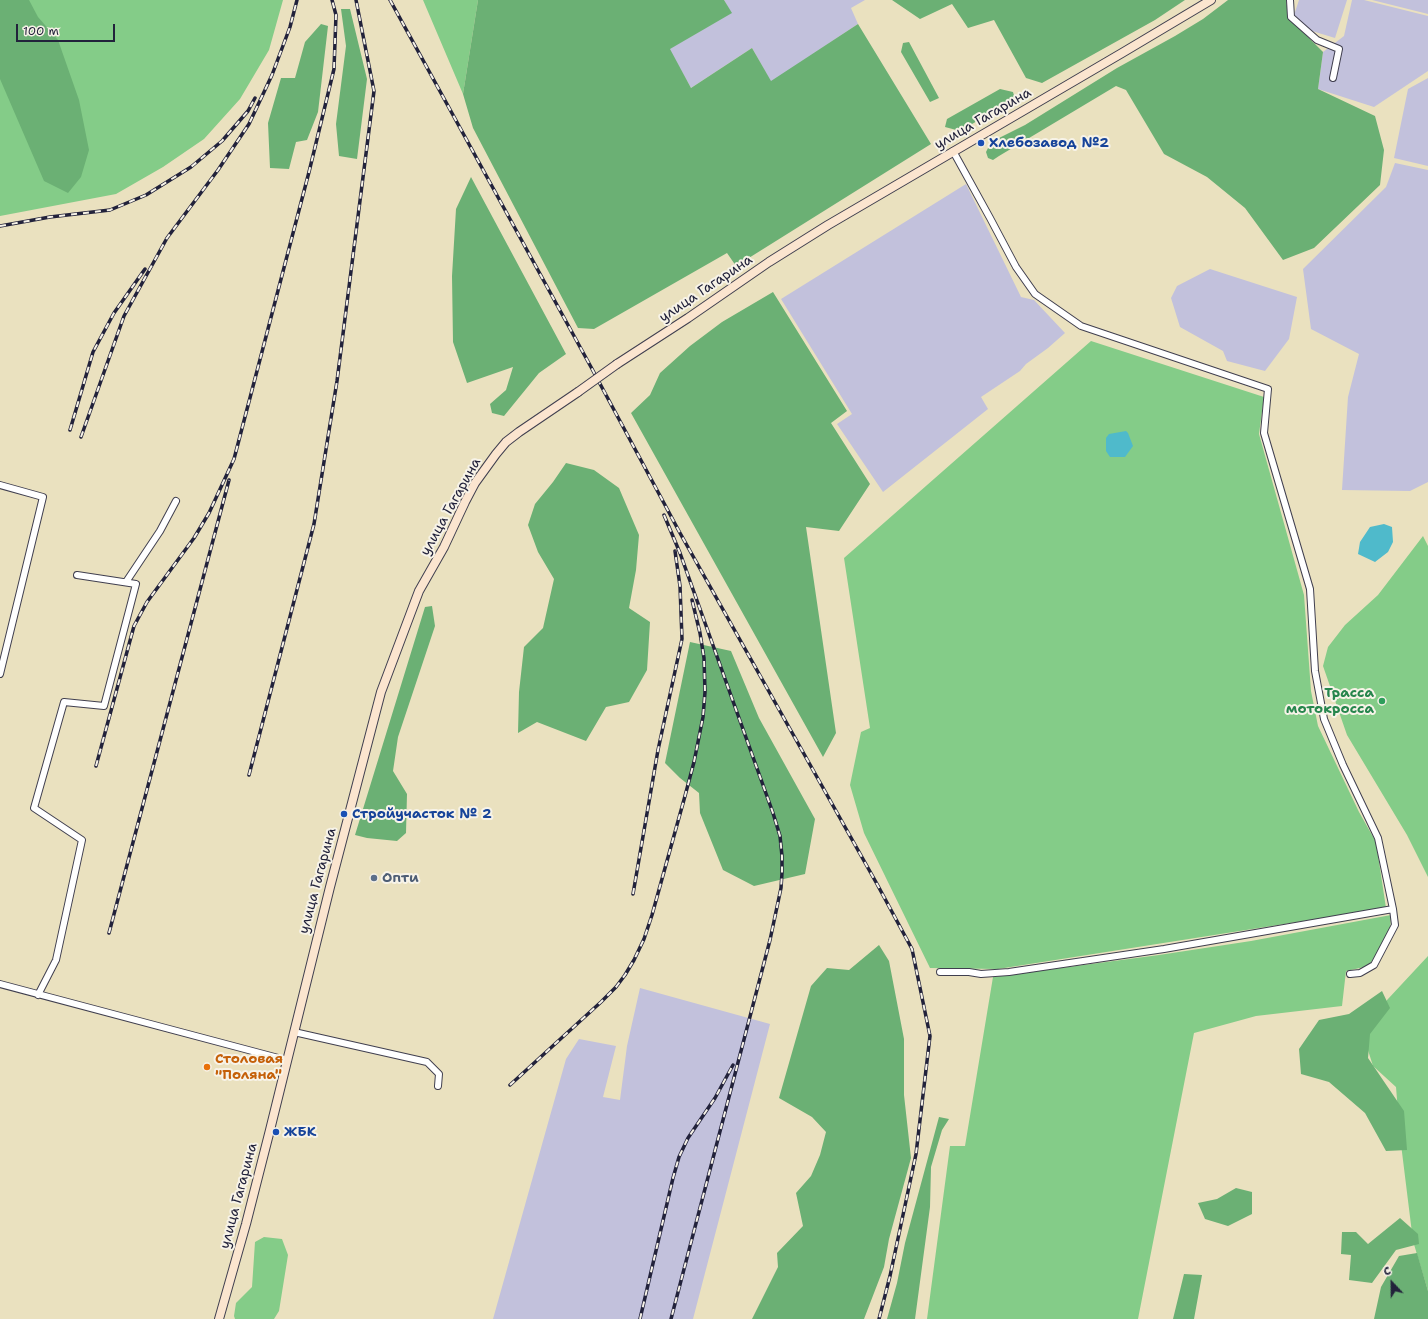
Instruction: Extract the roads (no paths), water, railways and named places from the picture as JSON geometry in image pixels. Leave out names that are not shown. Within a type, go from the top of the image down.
[{"type":"main road","name":"улица Гагарина","points":[[219,1319],[252,1201],[286,1060],[380,692],[419,591],[444,547],[465,502],[479,477],[496,454],[506,442],[519,432],[775,258],[834,221],[1211,0]]},
{"type":"street","points":[[1290,0],[1291,17],[1317,40],[1339,49],[1333,78]]},
{"type":"street","points":[[953,151],[1016,267],[1035,294],[1081,326],[1268,389],[1264,433],[1310,589],[1314,672],[1324,719],[1343,765],[1378,838],[1393,909],[1395,925],[1374,965],[1360,973],[1350,974]]},
{"type":"street","points":[[0,485],[43,497],[0,674]]},
{"type":"street","points":[[126,582],[160,531],[176,501]]},
{"type":"street","points":[[38,995],[56,960],[82,840],[34,808],[64,702],[104,706],[136,584],[77,575]]},
{"type":"street","points":[[940,972],[969,972],[981,974],[1009,972],[1164,949],[1393,909]]},
{"type":"street","points":[[0,984],[286,1060]]},
{"type":"street","points":[[294,1032],[427,1062],[438,1074],[438,1086]]},
{"type":"water","points":[[1126,431],[1133,446],[1125,457],[1110,457],[1106,451],[1106,438],[1109,434]]},
{"type":"water","points":[[1384,524],[1392,527],[1393,542],[1388,552],[1375,562],[1358,554],[1360,542],[1370,527]]},
{"type":"railway","points":[[81,437],[124,316],[167,238],[218,170],[249,124],[272,75],[290,27],[297,0]]},
{"type":"railway","points":[[96,766],[134,626],[147,602],[194,538],[209,513],[234,459],[309,172],[334,69],[336,15],[332,0]]},
{"type":"railway","points":[[249,775],[314,524],[337,381],[374,91],[356,0]]},
{"type":"railway","points":[[390,0],[680,533],[912,949],[930,1036],[916,1154],[890,1276],[879,1319]]},
{"type":"railway","points":[[0,226],[50,217],[110,210],[146,195],[191,167],[222,141],[248,111],[255,98]]},
{"type":"railway","points":[[70,430],[93,352],[114,313],[145,269]]},
{"type":"railway","points":[[109,933],[229,480]]},
{"type":"railway","points":[[664,515],[680,553],[773,813],[780,836],[782,856],[781,888],[770,940],[671,1319]]},
{"type":"railway","points":[[633,894],[658,750],[682,639],[680,586],[675,551]]},
{"type":"railway","points":[[510,1085],[616,987],[634,960],[644,939],[685,796],[694,762],[703,717],[705,692],[704,658],[692,600]]},
{"type":"railway","points":[[640,1319],[679,1157],[688,1138],[715,1098],[733,1065]]},
{"type":"place","name":"Хлебозавод №2","points":[[981,143]]},
{"type":"place","name":"Трасса мотокросса","points":[[1382,701]]},
{"type":"place","name":"Стройучасток № 2","points":[[344,814]]},
{"type":"place","name":"Опти","points":[[374,878]]},
{"type":"place","name":"Столовая \"Поляна\"","points":[[207,1067]]},
{"type":"place","name":"ЖБК","points":[[276,1132]]}]
